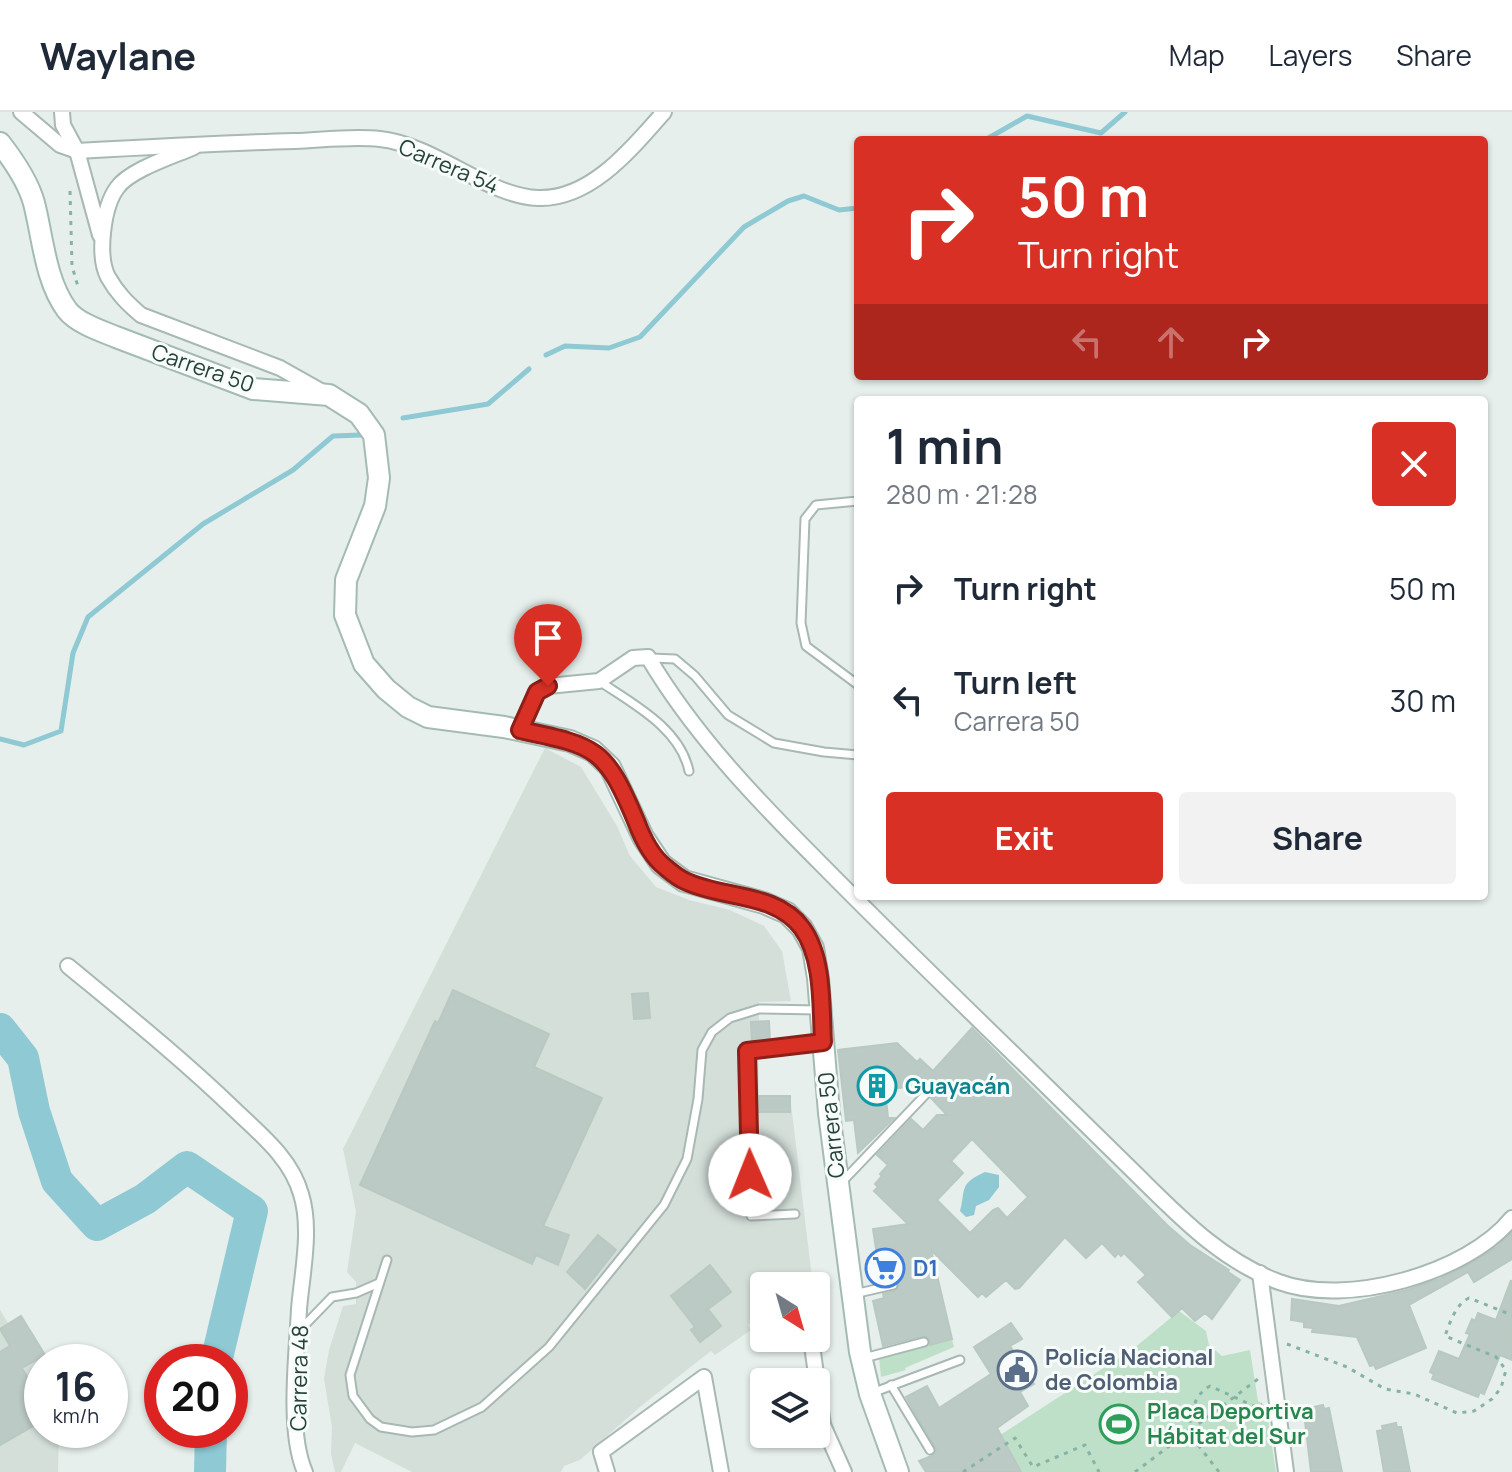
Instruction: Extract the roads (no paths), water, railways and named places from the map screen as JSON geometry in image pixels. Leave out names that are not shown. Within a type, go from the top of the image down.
[{"type":"main road","name":"Carrera 50","points":[[0,143],[15,162],[33,199],[47,263],[68,312],[105,333],[253,389],[329,395],[359,414],[374,435],[379,478],[375,506],[346,580],[345,615],[364,664],[386,689],[408,707],[428,717],[520,730],[570,741],[593,751],[610,767],[643,837],[661,864],[684,881],[764,903],[787,913],[802,928],[813,948],[838,1187],[861,1358],[870,1394],[898,1472]]},
{"type":"street","points":[[21,112],[60,145],[77,151]]},
{"type":"street","points":[[62,112],[63,125],[77,151],[102,239]]},
{"type":"street","name":"Carrera 54","points":[[77,151],[201,143],[378,139],[409,145],[514,193],[538,198],[563,195],[585,186],[630,150],[664,112]]},
{"type":"street","name":"Carrera 54","points":[[201,143],[137,173],[117,186],[106,214],[102,239],[106,274],[122,298],[141,315],[280,368],[329,395]]},
{"type":"street","points":[[520,730],[537,692],[548,686],[599,681],[633,658],[648,657],[666,687],[714,748],[773,816],[854,898]]},
{"type":"street","points":[[856,900],[1173,1210],[1232,1259],[1260,1273],[1282,1283],[1330,1292],[1384,1285],[1451,1262],[1482,1244],[1512,1218]]},
{"type":"street","name":"Carrera 48","points":[[68,966],[188,1065],[284,1160],[297,1181],[304,1204],[305,1242],[295,1388],[299,1458],[305,1472]]},
{"type":"street","points":[[1260,1273],[1286,1472]]},
{"type":"street","points":[[813,1352],[823,1425],[844,1472]]},
{"type":"street","points":[[607,1472],[601,1452],[704,1377],[721,1472]]},
{"type":"lane","points":[[854,501],[816,505],[805,519],[801,623],[806,646],[854,682]]},
{"type":"lane","points":[[648,657],[675,659],[695,676],[728,715],[774,743],[854,755]]},
{"type":"lane","points":[[599,681],[658,721],[686,754],[689,771]]},
{"type":"lane","points":[[387,1260],[350,1375],[353,1396],[370,1419],[381,1427],[412,1432],[434,1430],[482,1407],[549,1347],[664,1205],[687,1159],[698,1099],[702,1050],[712,1032],[730,1018],[759,1009],[821,1010]]},
{"type":"lane","points":[[795,1214],[751,1216],[747,1051],[823,1042]]},
{"type":"lane","points":[[838,1187],[927,1093]]},
{"type":"lane","points":[[298,1333],[332,1297],[356,1293],[379,1283]]},
{"type":"lane","points":[[852,1294],[893,1285]]},
{"type":"lane","points":[[861,1358],[924,1342]]},
{"type":"lane","points":[[870,1394],[960,1360]]},
{"type":"lane","points":[[891,1385],[930,1450]]},
{"type":"water","points":[[985,1172],[999,1175],[999,1187],[989,1200],[976,1206],[974,1215],[966,1217],[960,1211],[965,1188],[971,1180]]},
{"type":"waterway","points":[[992,136],[1027,116],[1101,133],[1125,112]]},
{"type":"waterway","points":[[546,355],[565,346],[609,348],[640,337],[744,227],[788,201],[804,196],[839,210],[854,208]]},
{"type":"waterway","points":[[403,418],[488,404],[529,369]]},
{"type":"waterway","points":[[0,739],[24,745],[61,731],[73,653],[88,617],[203,524],[293,470],[333,436],[361,435]]},
{"type":"waterway","points":[[0,1029],[23,1058],[34,1111],[57,1181],[97,1225],[145,1199],[187,1167],[252,1211],[220,1344]]},
{"type":"waterway","points":[[210,1472],[211,1448]]},
{"type":"place","name":"Guayacán","points":[[877,1086]]},
{"type":"place","name":"D1","points":[[885,1268]]},
{"type":"place","name":"Policía Nacional de Colombia","points":[[1017,1370]]},
{"type":"place","name":"Placa Deportiva Hábitat del Sur","points":[[1119,1424]]}]
